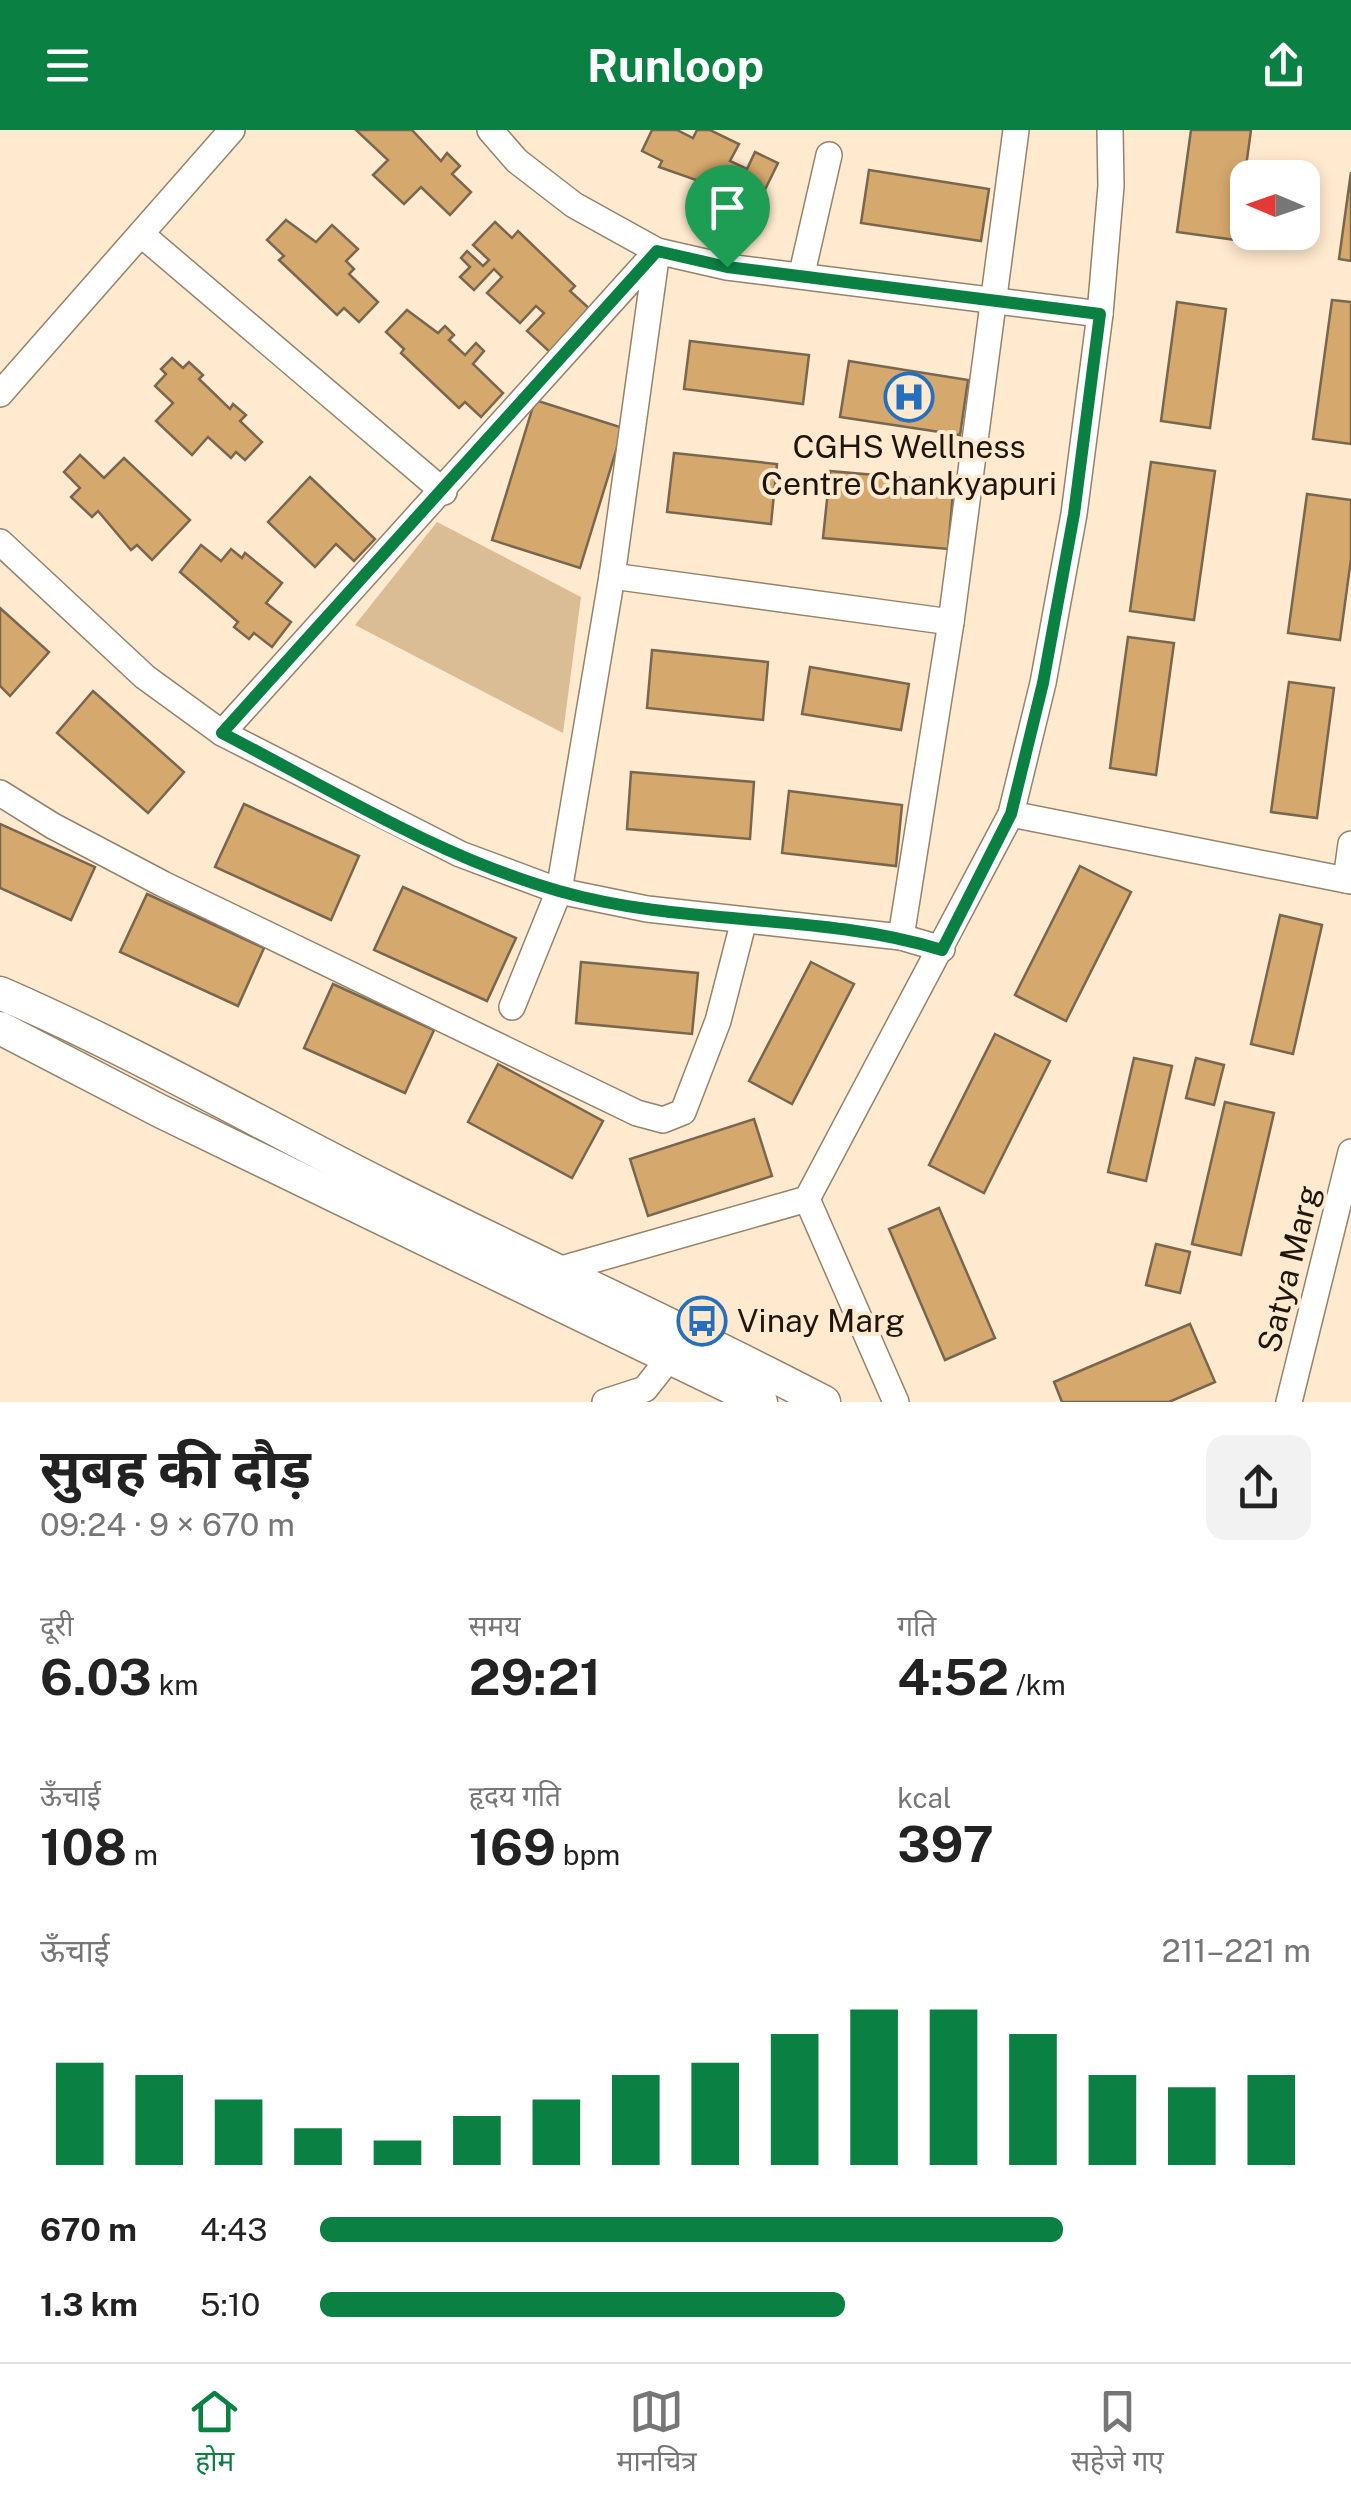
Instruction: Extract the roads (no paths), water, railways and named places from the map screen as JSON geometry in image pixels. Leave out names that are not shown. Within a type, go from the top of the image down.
[{"type":"main road","points":[[0,994],[107,1041],[394,1191],[824,1402]]},
{"type":"main road","points":[[0,1028],[160,1111],[761,1402]]},
{"type":"street","points":[[0,394],[232,130]]},
{"type":"street","points":[[490,130],[518,161],[574,205],[657,251],[727,267],[802,273],[1100,314]]},
{"type":"street","points":[[901,937],[951,622],[1016,130]]},
{"type":"street","points":[[558,1270],[807,1200],[1011,814],[1043,683],[1074,514],[1100,314],[1111,186],[1110,130]]},
{"type":"street","points":[[802,273],[829,155]]},
{"type":"street","points":[[141,234],[444,492]]},
{"type":"street","points":[[222,733],[444,492],[657,251]]},
{"type":"street","points":[[512,1008],[559,891],[612,576],[657,251]]},
{"type":"street","points":[[0,542],[144,677],[222,733],[460,854],[559,891],[647,909],[901,937],[942,950]]},
{"type":"street","points":[[612,576],[951,622]]},
{"type":"street","points":[[0,793],[53,826],[164,884],[637,1113],[663,1120],[683,1112],[718,1021],[744,920]]},
{"type":"street","points":[[1011,814],[1348,881],[1351,844]]},
{"type":"street","name":"Satya Marg","points":[[1295,1400],[1351,1152]]},
{"type":"street","points":[[807,1200],[896,1402]]},
{"type":"street","points":[[605,1402],[645,1389],[671,1356]]},
{"type":"place","name":"CGHS Wellness Centre Chankyapuri","points":[[909,397]]},
{"type":"place","name":"Vinay Marg","points":[[702,1321]]}]
